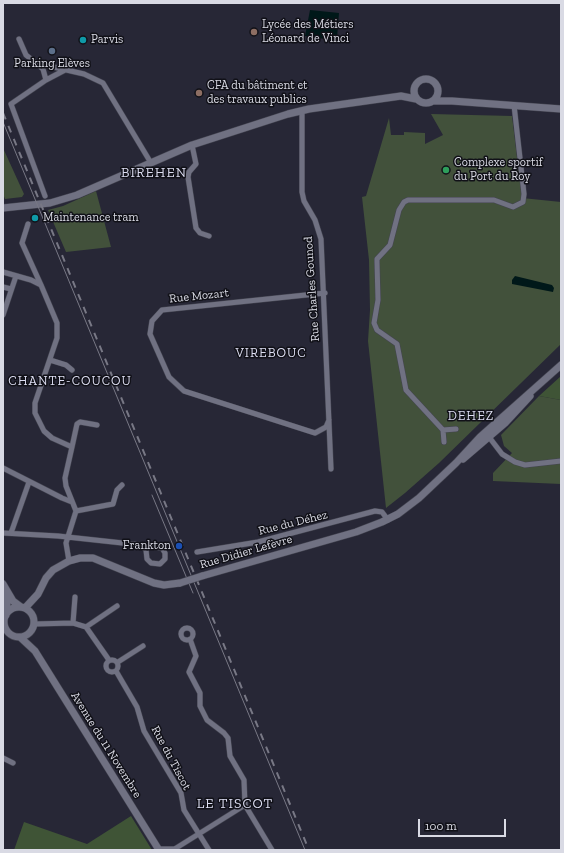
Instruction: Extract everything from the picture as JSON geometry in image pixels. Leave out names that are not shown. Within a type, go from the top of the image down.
[{"type":"main road","points":[[401,96],[414,87],[420,80],[428,79],[435,84],[438,92],[452,101]]},
{"type":"main road","points":[[414,87],[414,95],[416,99]]},
{"type":"main road","points":[[433,101],[438,92]]},
{"type":"main road","points":[[3,208],[41,204],[71,197],[192,145],[302,110],[401,96],[416,99],[423,103],[433,101],[452,101],[462,103],[561,109]]},
{"type":"main road","name":"Rue Didier Lefèvre","points":[[33,614],[38,594],[46,578],[53,570],[69,561],[80,558],[93,558],[154,583],[164,585],[180,583],[356,532],[388,520],[419,498],[456,463],[473,444],[561,365]]},
{"type":"main road","name":"Rue Didier Lefèvre","points":[[456,463],[489,437],[541,384]]},
{"type":"main road","points":[[3,584],[13,601],[33,614],[35,624],[32,632],[21,638],[11,635],[4,628],[7,603],[3,596]]},
{"type":"main road","name":"Rue Didier Lefèvre","points":[[23,607],[38,594]]},
{"type":"main road","points":[[6,615],[12,608],[23,607]]},
{"type":"main road","name":"Avenue du 11 Novembre","points":[[32,632],[35,651]]},
{"type":"main road","name":"Avenue du 11 Novembre","points":[[21,638],[35,651],[159,850]]},
{"type":"street","points":[[18,39],[26,55],[43,69],[46,80]]},
{"type":"street","points":[[36,63],[84,74],[104,83],[151,163]]},
{"type":"street","points":[[45,196],[11,104],[46,80],[66,70]]},
{"type":"street","points":[[444,442],[443,430],[406,390],[397,344],[377,330],[374,323],[378,300],[377,259],[390,245],[398,210],[404,202],[415,200],[494,200],[513,207],[523,202],[524,194],[514,105]]},
{"type":"street","name":"Rue Charles Gounod","points":[[302,110],[302,192],[304,201],[315,220],[321,239],[325,293],[331,469]]},
{"type":"street","points":[[192,145],[196,155],[196,166],[189,172],[188,177],[196,228],[200,233],[209,236]]},
{"type":"street","points":[[28,224],[22,243],[59,330],[35,403],[35,413],[44,431],[52,438],[72,447]]},
{"type":"street","points":[[3,272],[41,285]]},
{"type":"street","points":[[3,315],[16,276]]},
{"type":"street","points":[[3,287],[11,289]]},
{"type":"street","name":"Rue Mozart","points":[[325,293],[162,310],[152,321],[150,334],[169,377],[184,392],[315,433],[326,427],[329,420]]},
{"type":"street","points":[[50,360],[66,365],[72,370]]},
{"type":"street","points":[[510,410],[506,417],[490,432],[489,437],[502,454],[514,462],[525,465],[561,461]]},
{"type":"street","points":[[69,561],[67,553],[68,538],[76,511],[65,478],[77,424],[80,422],[96,425]]},
{"type":"street","points":[[443,430],[456,429]]},
{"type":"street","points":[[3,468],[72,502]]},
{"type":"street","points":[[11,533],[29,482]]},
{"type":"street","points":[[76,511],[113,504],[117,490],[122,485]]},
{"type":"street","name":"Rue du Déhez","points":[[197,552],[258,542],[375,511],[382,512],[388,520]]},
{"type":"street","points":[[3,533],[68,538],[141,545],[162,548],[165,553],[165,559],[160,564],[151,563],[147,559],[146,550],[141,545]]},
{"type":"street","points":[[73,623],[75,597]]},
{"type":"street","points":[[35,624],[73,623],[86,627],[117,606]]},
{"type":"street","name":"Rue du Tiscot","points":[[86,627],[109,660],[105,666],[107,670],[111,672],[116,671],[137,707],[144,731],[180,793],[184,810],[209,850]]},
{"type":"street","points":[[190,639],[196,656],[189,672],[200,693],[200,706],[207,720],[228,738],[230,756],[244,780],[245,805],[272,850]]},
{"type":"street","points":[[118,662],[143,646]]},
{"type":"street","points":[[109,660],[114,659],[118,662]]},
{"type":"street","points":[[116,671],[118,662]]},
{"type":"street","points":[[3,758],[13,764]]},
{"type":"street","points":[[159,850],[174,849],[245,805]]},
{"type":"green space","points":[[431,114],[512,116],[522,198],[561,202],[561,344],[439,463],[386,508],[368,341],[370,310],[369,260],[362,197],[366,196],[389,118],[391,135],[404,135],[404,132],[425,133],[425,144],[443,135]]},
{"type":"green space","points":[[3,148],[24,194],[22,197],[5,199],[3,194]]},
{"type":"green space","points":[[96,191],[111,247],[66,252],[48,210],[63,206]]},
{"type":"green space","points":[[561,376],[561,400],[539,396]]},
{"type":"green space","points":[[539,396],[561,400],[561,484],[493,481],[493,473],[512,453],[504,446],[501,435]]},
{"type":"green space","points":[[131,816],[152,850],[14,850],[24,822],[87,844]]},
{"type":"shaded area","points":[[310,10],[339,13],[337,38],[332,40],[305,36]]},
{"type":"shaded area","points":[[515,276],[552,285],[554,288],[553,292],[512,284],[512,280]]},
{"type":"tram line","points":[[3,122],[305,850]]},
{"type":"tram line","points":[[152,495],[193,593]]},
{"type":"railway","points":[[3,113],[309,850]]},
{"type":"place","name":"Lycée des Métiers Léonard de Vinci","points":[[254,32]]},
{"type":"place","name":"Parvis","points":[[83,40]]},
{"type":"place","name":"Parking Elèves","points":[[52,51]]},
{"type":"place","name":"CFA du bâtiment et des travaux publics","points":[[199,93]]},
{"type":"place","name":"Complexe sportif du Port du Roy","points":[[446,170]]},
{"type":"place","name":"Maintenance tram","points":[[35,218]]},
{"type":"place","name":"Frankton","points":[[179,546]]},
{"type":"district","name":"BIREHEN","points":[[154,173]]},
{"type":"district","name":"VIREBOUC","points":[[271,353]]},
{"type":"district","name":"CHANTE-COUCOU","points":[[70,381]]},
{"type":"district","name":"DEHEZ","points":[[471,416]]},
{"type":"district","name":"LE TISCOT","points":[[235,804]]}]
